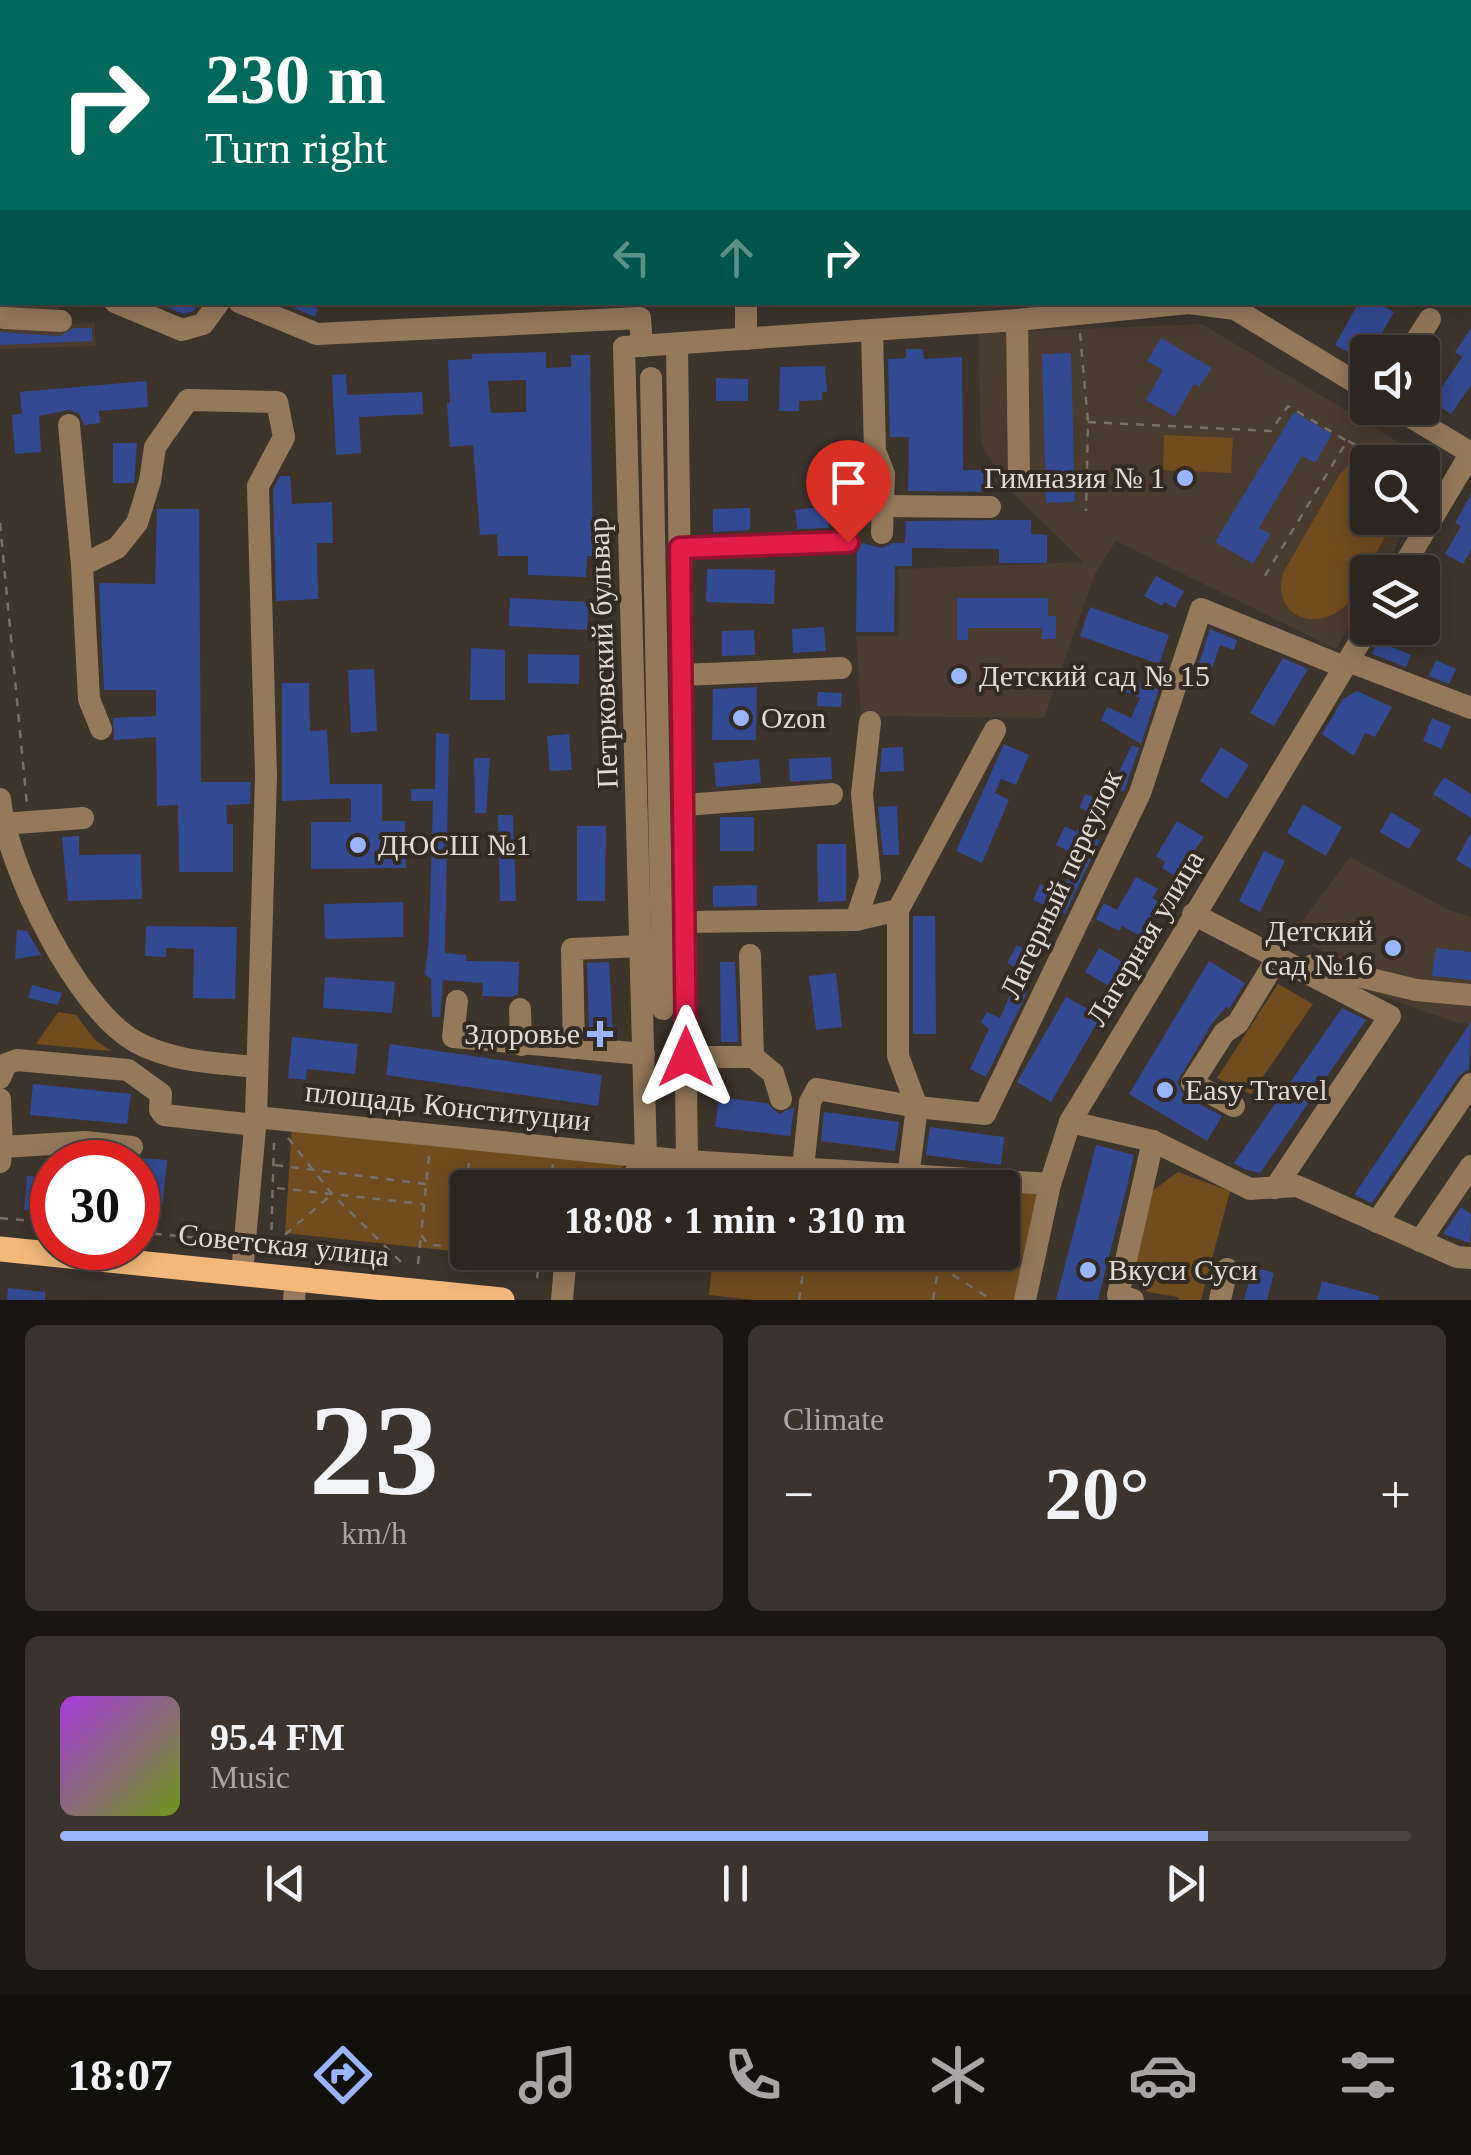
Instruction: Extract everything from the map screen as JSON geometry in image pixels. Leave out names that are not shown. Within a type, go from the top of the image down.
[{"type":"main road","name":"Советская улица","points":[[0,1248],[242,1273],[295,1290],[502,1300]]},
{"type":"street","points":[[122,305],[182,330],[203,324],[216,305]]},
{"type":"street","points":[[245,305],[317,334],[640,318],[633,347],[1017,320],[1169,305]]},
{"type":"street","points":[[746,305],[746,340]]},
{"type":"street","points":[[1237,306],[1350,378]]},
{"type":"street","points":[[0,314],[4,318],[61,321]]},
{"type":"street","points":[[1419,335],[1430,319]]},
{"type":"street","points":[[1017,320],[1019,477]]},
{"type":"street","points":[[872,331],[875,451],[884,474],[882,533]]},
{"type":"street","points":[[648,1166],[686,1100],[676,344]]},
{"type":"street","name":"Петрковский бульвар","points":[[633,347],[641,946],[653,1010]]},
{"type":"street","points":[[648,1166],[644,1054],[653,1010],[651,378]]},
{"type":"street","points":[[82,565],[117,548],[137,523],[150,481],[154,447],[188,400],[277,402],[284,437],[258,486],[266,775],[256,1068],[262,1124],[242,1273]]},
{"type":"street","points":[[69,425],[89,699],[101,730]]},
{"type":"street","points":[[1410,555],[1471,453],[1424,425]]},
{"type":"street","points":[[883,506],[990,507]]},
{"type":"street","points":[[680,548],[848,542]]},
{"type":"street","name":"Лагерный переулок","points":[[917,1107],[985,1114],[1140,793],[1201,609],[1346,664]]},
{"type":"street","name":"Лагерная улица","points":[[1025,1300],[1050,1184],[1070,1122],[1358,645]]},
{"type":"street","points":[[1346,664],[1471,708]]},
{"type":"street","points":[[682,675],[841,668]]},
{"type":"street","points":[[856,920],[870,878],[862,794],[870,722]]},
{"type":"street","points":[[909,1170],[917,1107],[898,1056],[898,910],[995,730]]},
{"type":"street","points":[[684,805],[832,794]]},
{"type":"street","points":[[0,799],[3,824],[19,874],[40,922],[103,1018],[135,1042],[174,1058],[256,1068]]},
{"type":"street","points":[[3,824],[83,818]]},
{"type":"street","points":[[686,922],[856,920],[898,910]]},
{"type":"street","points":[[1193,914],[1390,1016],[1275,1188]]},
{"type":"street","points":[[574,1048],[572,949],[641,946]]},
{"type":"street","points":[[750,955],[753,1058]]},
{"type":"street","points":[[1281,959],[1416,990],[1471,996]]},
{"type":"street","points":[[1234,1106],[1192,1083],[1281,959]]},
{"type":"street","points":[[458,1001],[454,1037],[644,1054]]},
{"type":"street","points":[[520,1010],[521,1045]]},
{"type":"street","points":[[686,1057],[753,1058],[773,1072],[780,1099]]},
{"type":"street","name":"площадь Конституции","points":[[0,1078],[6,1064],[16,1060],[128,1070],[161,1094],[160,1110],[164,1115],[472,1139],[555,1148],[648,1166],[829,1170]]},
{"type":"street","points":[[1377,1222],[1471,1084]]},
{"type":"street","points":[[803,1168],[810,1102],[817,1089],[917,1107]]},
{"type":"street","points":[[645,1098],[686,1100]]},
{"type":"street","points":[[0,1100],[1,1141],[30,1141]]},
{"type":"street","points":[[1070,1122],[1153,1141],[1250,1190],[1297,1186],[1457,1257],[1471,1258]]},
{"type":"street","points":[[1133,1300],[1118,1295],[1153,1141]]},
{"type":"street","points":[[1420,1241],[1471,1166]]},
{"type":"street","name":"площадь Конституции","points":[[1020,1182],[1050,1184]]},
{"type":"street","points":[[562,1300],[564,1270]]},
{"type":"street","points":[[1220,1300],[1227,1270]]},
{"type":"path","points":[[1078,314],[1088,422],[1086,511]]},
{"type":"path","points":[[1088,422],[1271,432],[1288,406],[1355,445]]},
{"type":"path","points":[[1263,580],[1347,441]]},
{"type":"path","points":[[262,1124],[274,1164],[272,1246],[332,1194]]},
{"type":"path","points":[[284,1131],[332,1194],[402,1262]]},
{"type":"path","points":[[418,1264],[431,1135]]},
{"type":"path","points":[[468,1170],[472,1139]]},
{"type":"path","points":[[552,1170],[555,1148]]},
{"type":"path","points":[[274,1164],[426,1184]]},
{"type":"path","points":[[274,1187],[424,1204]]},
{"type":"path","points":[[0,1218],[30,1221]]},
{"type":"path","points":[[160,1234],[244,1243]]},
{"type":"path","points":[[421,1236],[429,1245],[450,1244]]},
{"type":"path","points":[[537,1278],[538,1270]]},
{"type":"path","points":[[799,1300],[803,1270]]},
{"type":"path","points":[[933,1300],[937,1270]]},
{"type":"path","points":[[944,1270],[992,1300]]},
{"type":"shaded area","points":[[0,305],[57,305],[59,325],[95,322],[95,346],[0,349]]},
{"type":"shaded area","name":"Гимназия № 1","points":[[1202,324],[1350,413],[1350,425],[1370,425],[1404,445],[1350,445],[1350,535],[1403,535],[1391,555],[1350,555],[1350,625],[1336,649],[1116,541],[1095,574],[1044,718],[861,716],[856,636],[899,636],[898,569],[1083,562],[1008,488],[981,444],[978,333]]},
{"type":"shaded area","points":[[1164,435],[1233,438],[1231,473],[1163,470]]},
{"type":"shaded area","points":[[850,457],[868,457],[868,523],[851,524]]},
{"type":"shaded area","points":[[1350,464],[1350,535],[1386,535],[1375,555],[1350,555],[1347,604],[1323,618],[1311,619],[1290,610],[1284,601],[1283,573],[1340,474]]},
{"type":"shaded area","name":"Детский сад №16","points":[[1350,857],[1449,910],[1471,917],[1471,1024],[1394,1001],[1330,975],[1339,958],[1291,937]]},
{"type":"shaded area","points":[[1278,984],[1313,1004],[1251,1094],[1217,1078]]},
{"type":"shaded area","points":[[58,1012],[76,1015],[95,1040],[111,1051],[36,1044]]},
{"type":"shaded area","points":[[292,1125],[627,1162],[621,1170],[450,1170],[450,1251],[285,1233]]},
{"type":"shaded area","points":[[1178,1172],[1230,1191],[1201,1300],[1179,1300],[1148,1292],[1126,1275],[1148,1194]]},
{"type":"shaded area","points":[[1020,1189],[1038,1191],[1016,1300],[754,1300],[709,1295],[711,1270],[1020,1270]]},
{"type":"building","points":[[162,305],[197,305],[194,311],[183,314]]},
{"type":"building","points":[[287,305],[309,305],[318,309],[315,317]]},
{"type":"building","points":[[1357,305],[1382,305],[1394,312],[1381,335],[1350,335],[1350,353],[1335,345]]},
{"type":"building","points":[[74,328],[92,328],[92,341],[0,345],[0,332],[60,336]]},
{"type":"building","points":[[1471,328],[1471,385],[1451,414],[1440,407],[1440,390],[1462,357],[1455,352]]},
{"type":"building","points":[[1161,338],[1212,368],[1199,387],[1194,384],[1175,417],[1146,400],[1163,370],[1147,361]]},
{"type":"building","points":[[906,349],[923,349],[924,359],[962,357],[963,470],[988,470],[988,492],[908,491],[909,437],[890,437],[888,359],[906,358]]},
{"type":"building","points":[[546,352],[546,368],[571,367],[571,355],[590,355],[593,556],[587,556],[586,577],[528,575],[528,556],[498,556],[497,534],[480,535],[473,445],[450,447],[447,403],[448,360],[472,359],[472,354]],"holes":[[[526,380],[526,412],[491,413],[488,381]]]},
{"type":"building","points":[[1071,353],[1075,502],[1046,503],[1042,354]]},
{"type":"building","points":[[825,366],[827,392],[822,392],[822,400],[799,401],[799,411],[779,411],[780,367]]},
{"type":"building","points":[[346,374],[347,395],[422,392],[423,414],[359,417],[361,453],[336,455],[332,375]]},
{"type":"building","points":[[716,378],[748,379],[748,401],[716,401]]},
{"type":"building","points":[[146,381],[148,407],[99,411],[100,423],[84,425],[79,413],[69,410],[39,416],[41,452],[15,454],[12,415],[22,414],[20,392]]},
{"type":"building","points":[[1294,412],[1332,434],[1315,463],[1302,456],[1259,528],[1271,534],[1253,564],[1215,542]]},
{"type":"building","points":[[113,443],[137,443],[134,483],[113,483]]},
{"type":"building","points":[[280,476],[290,476],[292,504],[332,502],[333,543],[317,543],[318,599],[276,601],[273,490]]},
{"type":"building","points":[[1471,494],[1471,550],[1463,564],[1445,554],[1461,526],[1455,523]]},
{"type":"building","points":[[827,506],[829,528],[797,529],[795,510]]},
{"type":"building","points":[[750,508],[750,530],[713,532],[713,509]]},
{"type":"building","points":[[157,509],[199,509],[201,782],[251,782],[250,804],[226,805],[227,824],[233,824],[233,872],[179,872],[178,805],[157,806],[156,737],[114,740],[113,718],[156,716],[156,690],[104,690],[99,583],[155,584]]},
{"type":"building","points":[[1031,520],[1031,534],[1047,535],[1047,563],[999,563],[999,549],[912,548],[912,566],[895,566],[894,632],[856,632],[857,553],[862,543],[882,548],[905,543],[906,521]]},
{"type":"building","points":[[707,569],[775,570],[774,604],[706,602]]},
{"type":"building","points":[[1156,576],[1184,591],[1175,608],[1144,596]]},
{"type":"building","points":[[510,598],[589,602],[587,630],[509,626]]},
{"type":"building","points":[[957,598],[1048,598],[1048,616],[1056,616],[1056,639],[1042,639],[1042,628],[968,628],[968,640],[957,640]]},
{"type":"building","points":[[1090,607],[1169,635],[1159,664],[1080,636]]},
{"type":"building","points":[[824,627],[826,651],[793,653],[792,629]]},
{"type":"building","points":[[1210,629],[1237,640],[1234,650],[1220,645],[1209,677],[1196,672]]},
{"type":"building","points":[[754,630],[755,655],[722,656],[722,631]]},
{"type":"building","points":[[1376,645],[1387,645],[1411,655],[1406,667],[1372,654]]},
{"type":"building","points":[[471,648],[505,650],[505,700],[470,700]]},
{"type":"building","points":[[528,654],[579,655],[579,684],[528,683]]},
{"type":"building","points":[[1283,658],[1308,669],[1274,726],[1250,713]]},
{"type":"building","points":[[1436,660],[1456,669],[1449,684],[1429,676]]},
{"type":"building","points":[[374,669],[377,731],[351,733],[348,670]]},
{"type":"building","points":[[1152,671],[1164,674],[1141,744],[1101,720],[1107,707],[1131,718],[1140,698],[1123,691],[1128,677],[1148,686]]},
{"type":"building","points":[[282,683],[309,683],[310,731],[327,730],[330,784],[382,784],[382,821],[405,821],[406,868],[311,869],[311,822],[351,822],[351,798],[282,801]]},
{"type":"building","points":[[757,687],[756,740],[712,740],[713,689]]},
{"type":"building","points":[[1357,691],[1392,707],[1375,737],[1365,733],[1354,756],[1322,734],[1343,699]]},
{"type":"building","points":[[818,692],[842,693],[841,707],[817,706]]},
{"type":"building","points":[[1432,718],[1451,726],[1442,749],[1423,741]]},
{"type":"building","points":[[436,733],[449,734],[445,953],[466,955],[466,961],[519,962],[518,994],[482,996],[483,983],[443,980],[440,1017],[432,1017],[431,979],[425,974],[433,801],[411,801],[411,789],[435,789]]},
{"type":"building","points":[[569,734],[572,770],[550,771],[547,736]]},
{"type":"building","points":[[1004,744],[1029,755],[1016,785],[1001,779],[995,793],[1009,800],[982,863],[956,851]]},
{"type":"building","points":[[1132,745],[1139,748],[1124,792],[1112,786]]},
{"type":"building","points":[[903,747],[904,771],[880,772],[882,748]]},
{"type":"building","points":[[1221,747],[1249,765],[1227,799],[1200,781]]},
{"type":"building","points":[[831,757],[832,779],[790,782],[789,759]]},
{"type":"building","points":[[474,758],[490,758],[486,813],[475,813]]},
{"type":"building","points":[[759,759],[761,783],[716,787],[714,763]]},
{"type":"building","points":[[1444,777],[1471,794],[1471,818],[1433,794]]},
{"type":"building","points":[[1085,794],[1108,803],[1094,838],[1100,840],[1065,914],[1033,900],[1040,884],[1061,894],[1078,856],[1056,845],[1065,826],[1076,832],[1088,812],[1080,808]]},
{"type":"building","points":[[1303,804],[1342,827],[1326,856],[1287,833]]},
{"type":"building","points":[[897,806],[899,855],[883,855],[878,807]]},
{"type":"building","points":[[1391,812],[1421,830],[1409,849],[1380,832]]},
{"type":"building","points":[[498,815],[513,815],[516,901],[500,901]]},
{"type":"building","points":[[720,817],[754,817],[754,851],[720,851]]},
{"type":"building","points":[[1177,821],[1204,837],[1176,877],[1162,868],[1165,862],[1156,856]]},
{"type":"building","points":[[577,826],[606,826],[605,901],[577,901]]},
{"type":"building","points":[[1471,833],[1471,869],[1456,860]]},
{"type":"building","points":[[79,836],[79,855],[141,854],[142,899],[68,901],[62,837]]},
{"type":"building","points":[[817,844],[846,844],[846,901],[818,902]]},
{"type":"building","points":[[1264,851],[1285,861],[1260,912],[1239,901]]},
{"type":"building","points":[[1136,877],[1158,889],[1152,898],[1162,904],[1140,936],[1096,919],[1104,903],[1117,910]]},
{"type":"building","points":[[757,885],[757,906],[713,907],[713,886]]},
{"type":"building","points":[[403,902],[403,937],[325,939],[324,904]]},
{"type":"building","points":[[913,916],[935,916],[936,1034],[913,1034]]},
{"type":"building","points":[[146,926],[237,927],[235,999],[193,998],[194,949],[166,948],[166,957],[145,956]]},
{"type":"building","points":[[17,930],[27,931],[41,955],[15,959]]},
{"type":"building","points":[[1017,945],[1033,954],[1024,972],[1007,963]]},
{"type":"building","points":[[1099,948],[1133,968],[1119,992],[1085,972]]},
{"type":"building","points":[[1436,948],[1471,952],[1471,980],[1432,976]]},
{"type":"building","points":[[1209,961],[1245,983],[1229,1009],[1226,1007],[1211,1025],[1177,1082],[1184,1096],[1222,1116],[1207,1141],[1129,1094]]},
{"type":"building","points":[[609,962],[613,1035],[589,1034],[587,963]]},
{"type":"building","points":[[720,962],[735,962],[738,1042],[721,1042]]},
{"type":"building","points":[[836,973],[842,1027],[816,1030],[809,976]]},
{"type":"building","points":[[325,977],[395,982],[392,1013],[323,1008]]},
{"type":"building","points":[[1015,984],[1028,991],[986,1077],[970,1069],[989,1029],[981,1022],[987,1012],[1000,1018]]},
{"type":"building","points":[[32,985],[62,993],[58,1005],[28,998]]},
{"type":"building","points":[[1066,997],[1101,1016],[1051,1102],[1017,1082]]},
{"type":"building","points":[[1342,1008],[1366,1020],[1260,1173],[1234,1163]]},
{"type":"building","points":[[1471,1022],[1469,1069],[1459,1076],[1372,1203],[1354,1195]]},
{"type":"building","points":[[292,1037],[358,1044],[355,1074],[307,1069],[306,1080],[288,1078]]},
{"type":"building","points":[[390,1044],[602,1075],[598,1106],[386,1075]]},
{"type":"building","points":[[33,1084],[131,1094],[127,1124],[30,1115]]},
{"type":"building","points":[[719,1097],[767,1103],[779,1114],[794,1107],[790,1136],[715,1127]]},
{"type":"building","points":[[824,1112],[899,1122],[895,1151],[821,1141]]},
{"type":"building","points":[[930,1127],[1004,1137],[1001,1165],[926,1155]]},
{"type":"building","points":[[1096,1145],[1134,1155],[1098,1300],[1056,1300]]},
{"type":"building","points":[[160,1159],[167,1160],[160,1203]]},
{"type":"building","points":[[27,1176],[30,1176],[30,1211],[24,1210]]},
{"type":"building","points":[[1461,1207],[1471,1214],[1470,1243],[1443,1234]]},
{"type":"building","points":[[1253,1267],[1274,1273],[1267,1300],[1244,1300]]},
{"type":"building","points":[[1322,1281],[1379,1296],[1378,1300],[1317,1300]]},
{"type":"building","points":[[8,1288],[45,1292],[45,1300],[7,1300]]},
{"type":"place","name":"Гимназия № 1","points":[[1185,478]]},
{"type":"place","name":"Детский сад № 15","points":[[959,676]]},
{"type":"place","name":"Ozon","points":[[741,718]]},
{"type":"place","name":"ДЮСШ №1","points":[[358,845]]},
{"type":"place","name":"Детский сад №16","points":[[1393,948]]},
{"type":"place","name":"Здоровье","points":[[600,1034]]},
{"type":"place","name":"Easy Travel","points":[[1165,1090]]},
{"type":"place","name":"Вкуси Суси","points":[[1088,1270]]},
{"type":"route","points":[[686,1057],[680,548],[848,542]]}]
